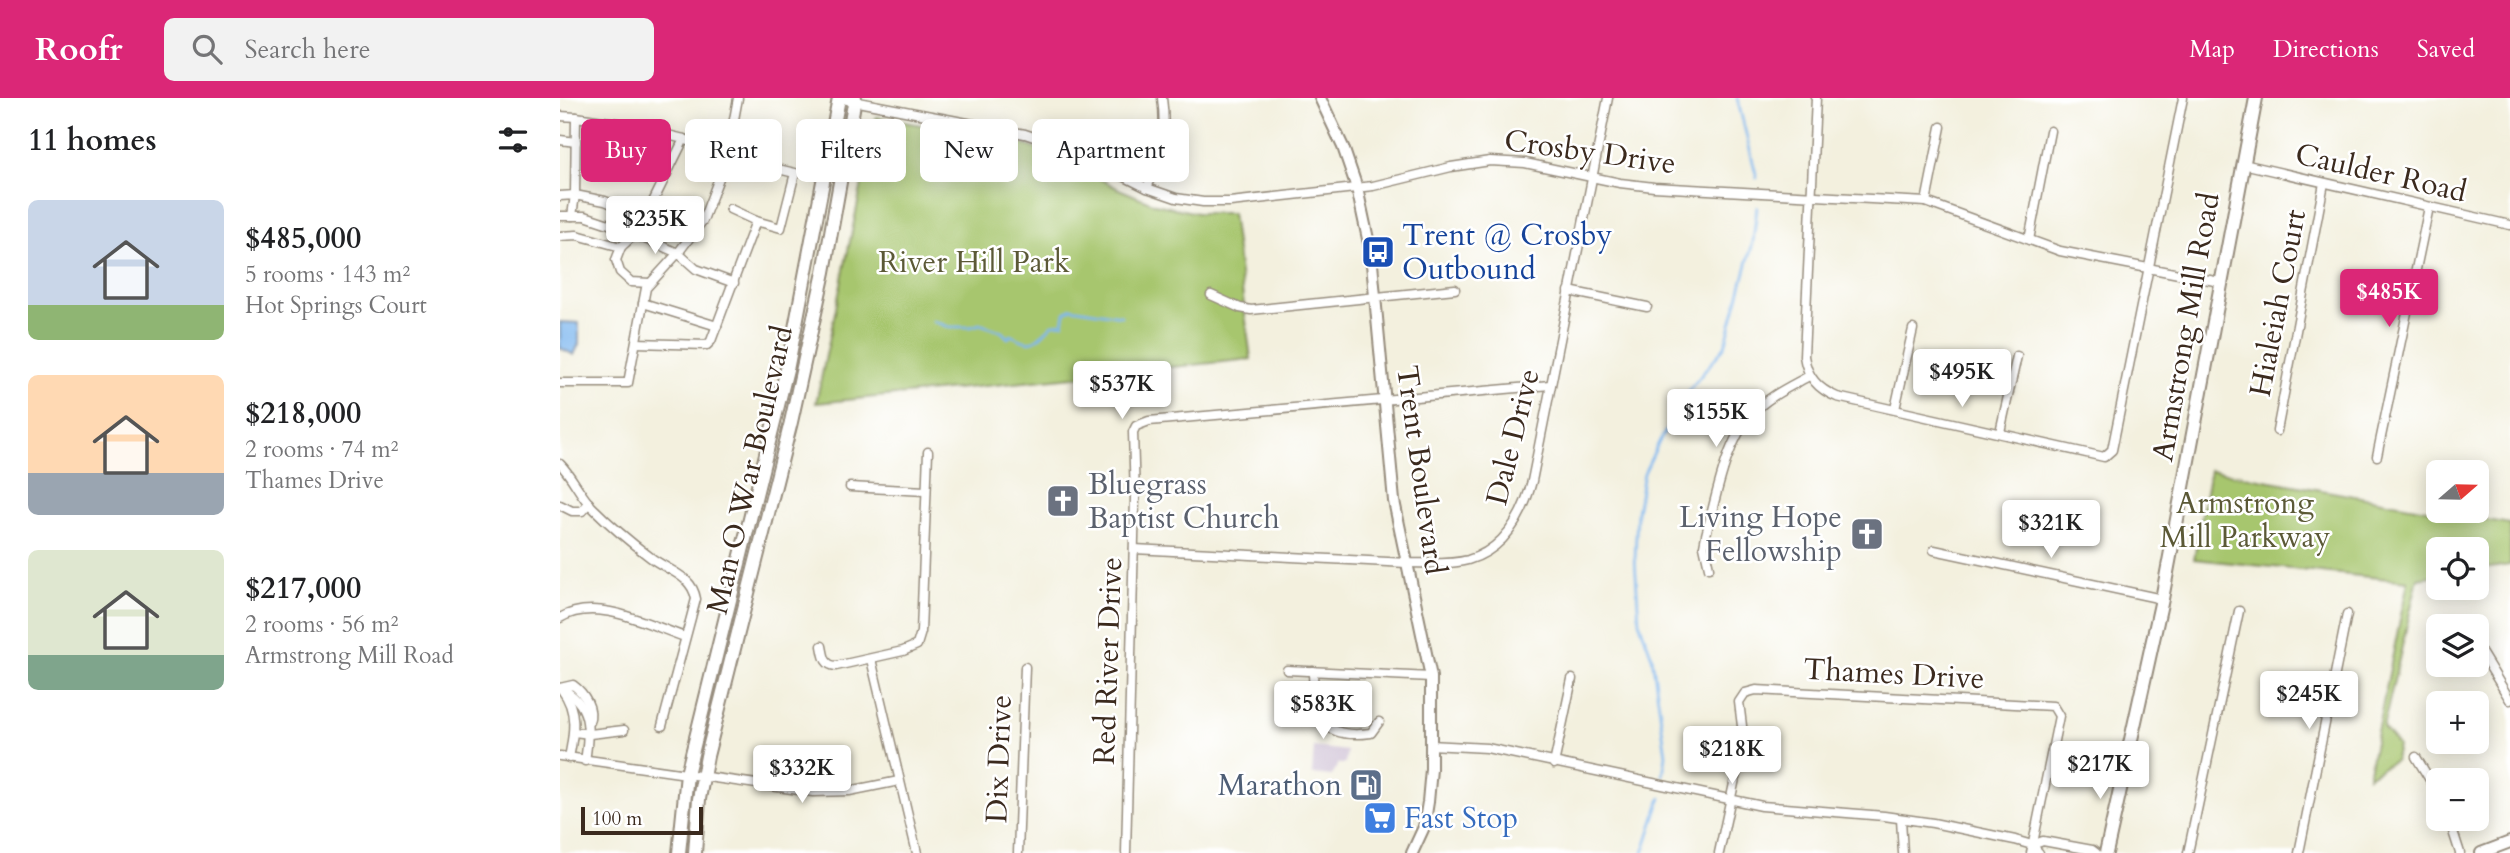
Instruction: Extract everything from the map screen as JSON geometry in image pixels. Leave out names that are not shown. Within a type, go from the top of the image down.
[{"type":"main road","name":"Man O War Boulevard","points":[[679,853],[687,774],[788,365],[838,98]]},
{"type":"main road","name":"Armstrong Mill Road","points":[[2106,853],[2162,599],[2256,98]]},
{"type":"main road","name":"Man O War Boulevard","points":[[695,853],[704,777],[791,422],[824,272],[855,100]]},
{"type":"street","points":[[734,119],[738,98]]},
{"type":"street","name":"Crosby Drive","points":[[838,98],[1043,139],[1147,188],[1177,198],[1214,202],[1357,188],[1490,160],[1525,163],[1620,183],[1654,187],[1926,202],[2080,256],[2220,282]]},
{"type":"street","points":[[1147,188],[1163,142],[1162,98]]},
{"type":"street","name":"Trent Boulevard","points":[[1320,98],[1343,148],[1357,188],[1371,253],[1394,501],[1431,677],[1429,802],[1424,827],[1412,853]]},
{"type":"street","name":"Dale Drive","points":[[1134,549],[1450,563],[1469,560],[1495,546],[1513,528],[1524,507],[1532,481],[1608,98]]},
{"type":"street","points":[[1816,98],[1804,356],[1810,376],[1827,393],[1837,397],[2104,457],[2111,452],[2183,98]]},
{"type":"street","points":[[560,116],[623,124],[684,139],[645,218],[605,201],[575,195],[560,196]]},
{"type":"street","points":[[572,216],[575,195],[576,117]]},
{"type":"street","points":[[1926,202],[1941,127]]},
{"type":"street","points":[[2029,240],[2050,131]]},
{"type":"street","points":[[560,141],[576,142]]},
{"type":"street","name":"Caulder Road","points":[[2243,164],[2510,225]]},
{"type":"street","points":[[730,209],[756,221],[781,228],[795,173],[782,170]]},
{"type":"street","points":[[560,383],[628,383],[646,288],[703,220],[717,182]]},
{"type":"street","name":"Hialeiah Court","points":[[2277,430],[2324,183]]},
{"type":"street","points":[[2377,456],[2429,207]]},
{"type":"street","points":[[560,216],[585,216],[678,253],[696,268],[734,283]]},
{"type":"street","points":[[636,343],[707,345],[711,341],[756,221]]},
{"type":"street","points":[[560,236],[578,235],[621,247]]},
{"type":"street","points":[[634,235],[621,247],[616,260],[620,272],[631,282],[650,283]]},
{"type":"street","points":[[1211,295],[1240,309],[1251,310],[1455,289]]},
{"type":"street","points":[[1569,291],[1647,307]]},
{"type":"street","points":[[643,303],[717,326]]},
{"type":"street","points":[[1895,409],[1913,329]]},
{"type":"street","points":[[2000,432],[2017,356]]},
{"type":"street","points":[[1709,568],[1704,546],[1706,535],[1734,441],[1742,426],[1759,407],[1810,376]]},
{"type":"street","name":"Red River Drive","points":[[1126,853],[1134,549],[1133,432],[1136,426],[1149,421],[1550,385]]},
{"type":"street","points":[[822,646],[826,662],[831,666],[842,666],[911,648],[920,639],[928,452]]},
{"type":"street","points":[[560,464],[589,503],[632,543],[687,580],[694,588],[696,599],[662,726]]},
{"type":"street","points":[[850,486],[925,491]]},
{"type":"street","points":[[560,505],[572,511],[582,511],[589,503]]},
{"type":"street","points":[[1934,550],[2162,599]]},
{"type":"street","points":[[560,618],[583,609],[602,611],[685,637]]},
{"type":"street","points":[[2189,853],[2239,611]]},
{"type":"street","points":[[2298,853],[2347,614]]},
{"type":"street","points":[[871,659],[917,853]]},
{"type":"street","points":[[2489,665],[2510,700]]},
{"type":"street","name":"Dix Drive","points":[[1018,853],[1025,667]]},
{"type":"street","points":[[1287,670],[1431,677]]},
{"type":"street","points":[[1313,671],[1314,700],[1326,725],[1335,732],[1371,733],[1379,722]]},
{"type":"street","points":[[1554,764],[1572,679]]},
{"type":"street","points":[[560,688],[573,685],[589,722],[590,734],[585,761]]},
{"type":"street","points":[[560,688],[578,701]]},
{"type":"street","name":"Thames Drive","points":[[1719,853],[1742,739],[1739,702],[1749,690],[2049,705],[2056,708],[2059,716],[2031,849]]},
{"type":"street","points":[[578,701],[574,732],[565,757],[832,793],[899,781]]},
{"type":"street","points":[[574,732],[590,734],[624,730]]},
{"type":"street","points":[[1430,745],[1487,748],[1730,800],[1792,810],[1902,819],[2000,836],[2039,853]]},
{"type":"street","points":[[2416,757],[2426,773]]},
{"type":"street","points":[[1902,819],[1903,853]]},
{"type":"street","points":[[2453,831],[2460,853]]},
{"type":"street","points":[[2031,849],[2043,841],[2096,853]]},
{"type":"street","points":[[2481,853],[2510,842]]},
{"type":"shaded area","points":[[1314,747],[1347,751],[1345,764],[1338,764],[1332,776],[1312,774]]},
{"type":"green space","name":"River Hill Park","points":[[906,122],[920,125],[920,182],[1018,182],[1018,142],[1032,147],[1032,182],[1106,182],[1155,204],[1197,213],[1232,213],[1251,359],[816,403],[862,182],[906,182]]},
{"type":"green space","name":"Armstrong Mill Parkway","points":[[2210,470],[2426,509],[2426,523],[2489,523],[2489,520],[2510,524],[2510,565],[2489,568],[2489,537],[2426,537],[2426,577],[2418,578],[2383,728],[2398,745],[2395,760],[2368,776],[2408,581],[2194,559]]},
{"type":"water","points":[[560,322],[579,323],[579,344],[574,355],[560,348]]},
{"type":"waterway","points":[[1737,98],[1757,178]]},
{"type":"waterway","points":[[1663,775],[1666,755],[1652,657],[1639,621],[1635,559],[1637,512],[1644,473],[1661,438],[1681,409],[1690,389],[1725,346],[1753,242],[1757,207]]},
{"type":"waterway","points":[[933,321],[949,327],[980,324],[1001,331],[1008,338],[1011,335],[1031,342],[1053,324],[1063,323],[1065,313],[1071,308],[1121,316]]},
{"type":"waterway","points":[[1643,853],[1661,798]]},
{"type":"place","name":"Trent @ Crosby Outbound","points":[[1378,252]]},
{"type":"place","name":"Bluegrass Baptist Church","points":[[1063,501]]},
{"type":"place","name":"Living Hope Fellowship","points":[[1867,534]]},
{"type":"place","name":"Marathon","points":[[1366,785]]},
{"type":"place","name":"Fast Stop","points":[[1380,818]]}]
